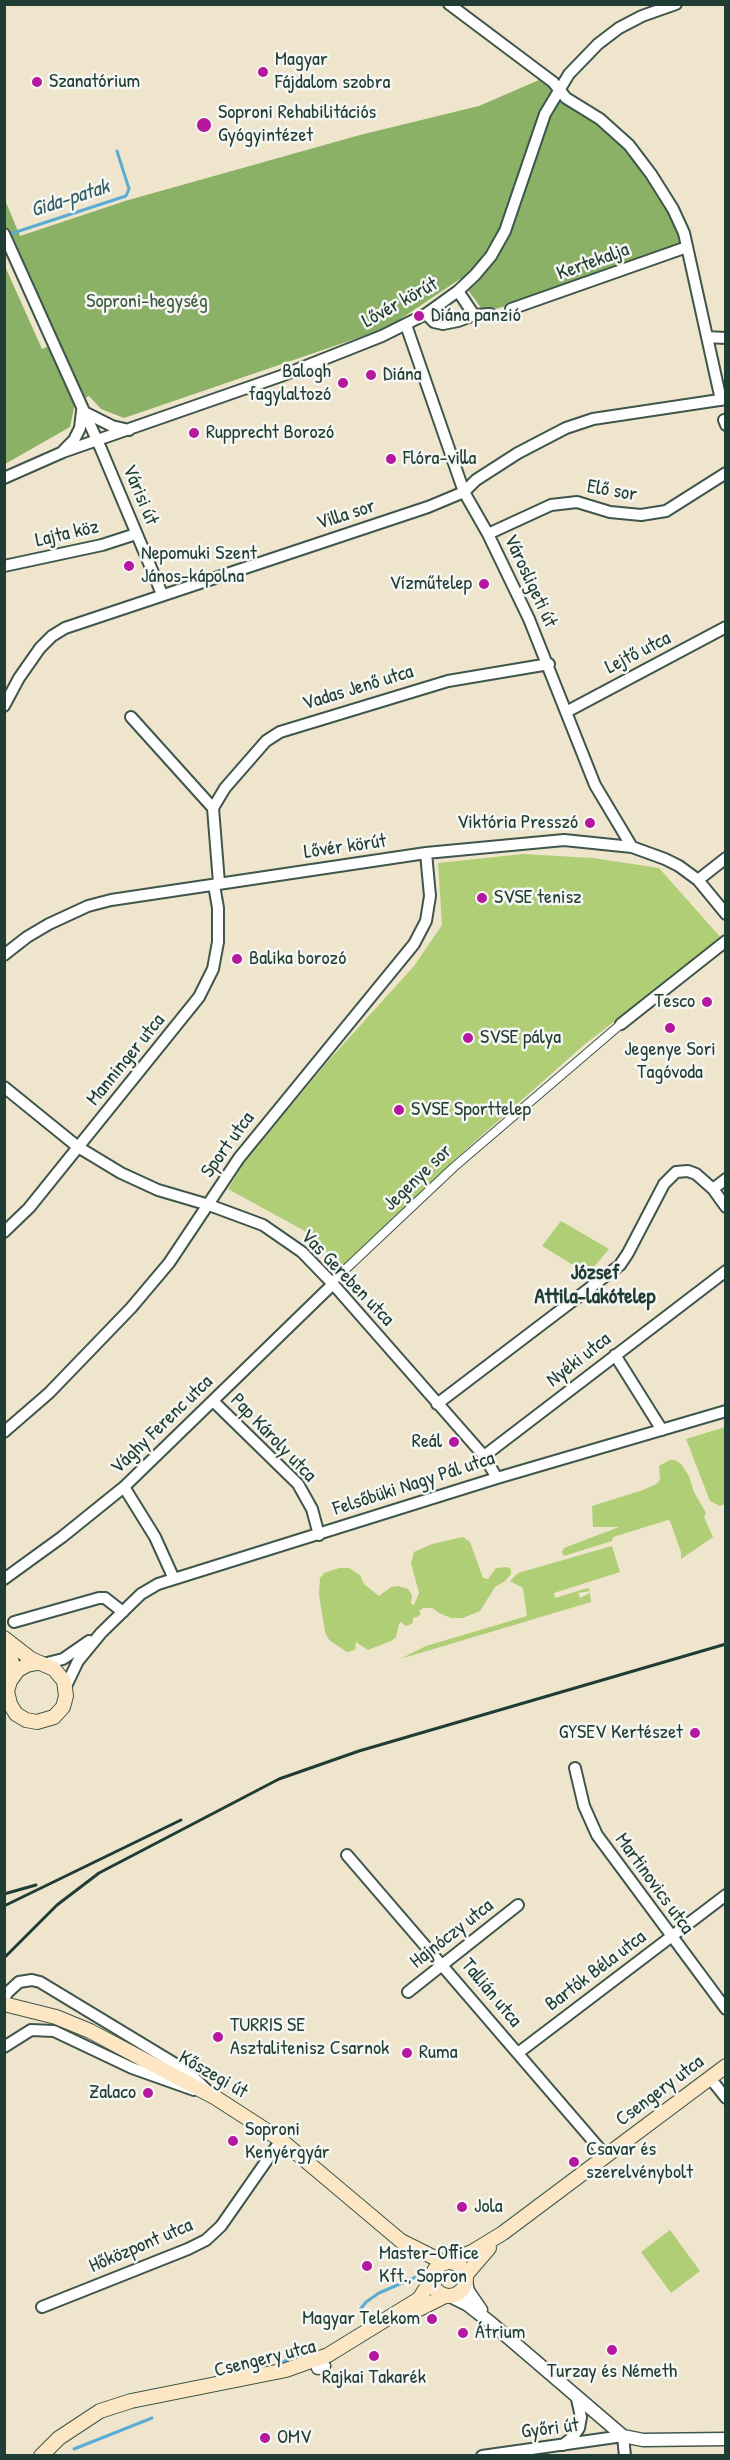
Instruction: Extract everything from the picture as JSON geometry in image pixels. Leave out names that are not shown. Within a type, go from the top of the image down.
[{"type":"main road","points":[[4,1638],[40,1664],[58,1672],[66,1686],[63,1707],[49,1720],[31,1722],[10,1712],[8,1691],[13,1667],[9,1652],[4,1647]]},
{"type":"main road","points":[[9,1683],[22,1667],[40,1664]]},
{"type":"main road","name":"Kőszegi út","points":[[6,1999],[90,2031],[216,2098],[281,2140],[406,2244],[432,2278]]},
{"type":"main road","name":"Csengery utca","points":[[446,2262],[472,2252],[503,2234],[726,2066]]},
{"type":"main road","name":"Csengery utca","points":[[466,2279],[474,2263],[503,2234]]},
{"type":"main road","name":"Kőszegi út","points":[[406,2244],[446,2262]]},
{"type":"main road","points":[[446,2262],[461,2267],[466,2279],[460,2292],[447,2296],[435,2290],[432,2278],[437,2268],[446,2262]]},
{"type":"main road","name":"Csengery utca","points":[[41,2456],[59,2438],[99,2411],[131,2401],[286,2370],[343,2348],[419,2299],[427,2290],[432,2278]]},
{"type":"main road","name":"Csengery utca","points":[[80,2422],[109,2412],[280,2380],[321,2367],[423,2306],[447,2296]]},
{"type":"street","points":[[448,4],[556,86],[566,98],[600,119],[635,152],[670,204],[684,233],[723,400]]},
{"type":"street","name":"Lővér körút","points":[[4,478],[63,452],[280,376],[406,325],[426,314],[476,275],[491,256],[505,231],[556,86],[607,36],[642,16],[676,4]]},
{"type":"street","name":"Várisi út","points":[[4,234],[162,594]]},
{"type":"street","name":"Kertekalja","points":[[511,309],[687,247]]},
{"type":"street","points":[[458,291],[474,315]]},
{"type":"street","points":[[426,314],[434,322],[443,324],[474,315],[490,314]]},
{"type":"street","name":"Városligeti út","points":[[406,325],[464,492],[488,534],[529,619],[568,711],[595,785],[632,847]]},
{"type":"street","points":[[708,337],[726,338]]},
{"type":"street","name":"Villa sor","points":[[4,706],[29,661],[52,636],[72,626],[162,594],[428,507],[464,492],[476,480],[509,459],[566,428],[593,419],[723,400]]},
{"type":"street","points":[[63,452],[74,440],[80,428],[82,411],[112,426],[130,430]]},
{"type":"street","name":"Elő sor","points":[[488,534],[551,505],[577,502],[610,512],[641,515],[666,511],[726,473]]},
{"type":"street","name":"Lajta köz","points":[[4,566],[102,545],[136,534]]},
{"type":"street","name":"Lejtő utca","points":[[568,711],[726,627]]},
{"type":"street","name":"Vadas Jenő utca","points":[[213,808],[225,788],[266,741],[280,732],[448,681],[549,664]]},
{"type":"street","points":[[131,717],[213,808],[217,884]]},
{"type":"street","name":"Lővér körút","points":[[4,955],[49,924],[88,906],[141,894],[426,853],[564,840],[632,847],[679,866],[698,880],[726,914]]},
{"type":"street","name":"Sport utca","points":[[4,1432],[49,1393],[132,1308],[169,1263],[239,1158],[414,944],[426,921],[430,896],[426,853]]},
{"type":"street","points":[[698,880],[726,858]]},
{"type":"street","name":"Manninger utca","points":[[4,1232],[29,1208],[200,997],[213,969],[218,942],[217,884]]},
{"type":"street","name":"Jegenye sor","points":[[333,1283],[454,1167],[621,1024],[726,941]]},
{"type":"street","name":"Vas Gereben utca","points":[[4,1087],[78,1147],[121,1173],[158,1190],[262,1225],[282,1236],[333,1283],[484,1456],[497,1478]]},
{"type":"street","points":[[437,1404],[620,1265],[664,1184],[676,1172],[688,1171],[696,1174],[726,1207]]},
{"type":"street","points":[[712,1189],[726,1179]]},
{"type":"street","name":"Nyéki utca","points":[[484,1456],[726,1271]]},
{"type":"street","name":"Vághy Ferenc utca","points":[[4,1579],[62,1537],[124,1486],[333,1283]]},
{"type":"street","points":[[615,1355],[662,1430]]},
{"type":"street","name":"Pap Károly utca","points":[[213,1401],[298,1484],[312,1509],[319,1535]]},
{"type":"street","name":"Felsőbüki Nagy Pál utca","points":[[101,1632],[141,1594],[174,1579],[497,1478],[726,1412]]},
{"type":"street","points":[[124,1486],[155,1537],[174,1579]]},
{"type":"street","points":[[14,1622],[99,1598],[105,1598],[123,1612]]},
{"type":"street","points":[[40,1664],[63,1659],[101,1632]]},
{"type":"street","points":[[66,1686],[78,1661],[101,1632]]},
{"type":"street","name":"Martinovics utca","points":[[575,1768],[584,1806],[597,1835],[726,2009]]},
{"type":"street","name":"Tallián utca","points":[[347,1855],[606,2156]]},
{"type":"street","name":"Bartók Béla utca","points":[[518,2053],[726,1895]]},
{"type":"street","name":"Hajnóczy utca","points":[[408,1992],[518,1905]]},
{"type":"street","points":[[6,1999],[15,1985],[25,1980],[40,1982],[187,2071],[216,2098]]},
{"type":"street","points":[[4,2047],[16,2037],[37,2029],[54,2031],[132,2068],[216,2098]]},
{"type":"street","points":[[4,2033],[16,2037]]},
{"type":"street","points":[[710,2078],[726,2098]]},
{"type":"street","name":"Hőközpont utca","points":[[42,2307],[206,2240],[221,2226],[281,2140]]},
{"type":"street","points":[[466,2279],[473,2300],[491,2323]]},
{"type":"street","points":[[447,2296],[468,2305],[491,2323],[577,2399],[623,2436],[643,2440],[725,2438]]},
{"type":"street","points":[[563,2445],[573,2437],[579,2425],[581,2417],[577,2399]]},
{"type":"street","points":[[623,2436],[625,2456]]},
{"type":"street","name":"Győri út","points":[[482,2456],[623,2436]]},
{"type":"green space","name":"Soproni-hegység","points":[[441,4],[462,5],[458,14],[619,137],[660,194],[685,244],[521,302],[484,312],[460,279],[387,328],[124,418],[101,409],[89,396],[75,403],[70,427],[5,464],[4,264],[42,349],[51,345],[5,239],[5,200],[20,236],[125,201],[360,135],[479,106],[539,80]]},
{"type":"green space","name":"SVSE Sporttelep","points":[[523,854],[593,858],[659,868],[722,939],[585,1044],[453,1161],[343,1268],[303,1230],[228,1189],[246,1160],[329,1060],[414,966],[442,925],[438,863]]},
{"type":"green space","points":[[561,1221],[609,1249],[588,1274],[542,1246]]},
{"type":"green space","points":[[725,1427],[725,1504],[720,1506],[710,1501],[686,1439]]},
{"type":"green space","points":[[670,1460],[681,1464],[689,1476],[694,1492],[706,1513],[704,1517],[713,1537],[681,1559],[681,1552],[668,1520],[613,1537],[612,1541],[564,1556],[562,1552],[564,1548],[619,1527],[593,1527],[592,1506],[656,1484],[660,1480],[659,1466]]},
{"type":"green space","points":[[463,1537],[470,1542],[483,1578],[488,1579],[496,1568],[511,1569],[511,1574],[495,1587],[480,1611],[463,1618],[451,1618],[432,1608],[423,1608],[419,1611],[421,1614],[413,1618],[413,1623],[406,1626],[401,1622],[399,1624],[396,1637],[391,1641],[368,1650],[356,1642],[355,1650],[347,1652],[329,1640],[325,1632],[319,1595],[320,1578],[324,1573],[339,1568],[349,1568],[360,1575],[364,1584],[379,1596],[391,1587],[398,1586],[408,1589],[412,1595],[411,1604],[414,1605],[419,1593],[411,1563],[414,1552],[432,1544]]},
{"type":"green space","points":[[612,1546],[620,1572],[554,1593],[555,1598],[588,1588],[590,1591],[578,1593],[580,1598],[590,1593],[591,1602],[400,1659],[426,1646],[527,1616],[523,1588],[510,1581],[518,1573]]},
{"type":"green space","points":[[670,2230],[700,2271],[671,2293],[641,2252]]},
{"type":"waterway","name":"Gida-patak","points":[[13,233],[126,196],[129,189],[117,151]]},
{"type":"waterway","points":[[359,2311],[366,2302],[379,2293],[416,2277]]},
{"type":"waterway","points":[[278,2364],[303,2353]]},
{"type":"waterway","points":[[74,2449],[152,2418]]},
{"type":"railway","points":[[4,1958],[57,1905],[99,1873],[279,1779],[359,1751],[726,1644]]},
{"type":"railway","points":[[4,1906],[181,1820]]},
{"type":"railway","points":[[4,1894],[36,1885]]},
{"type":"place","name":"Magyar Fájdalom szobra","points":[[263,72]]},
{"type":"place","name":"Szanatórium","points":[[37,82]]},
{"type":"place","name":"Soproni Rehabilitációs Gyógyintézet","points":[[204,125]]},
{"type":"place","name":"Diána panzió","points":[[419,316]]},
{"type":"place","name":"Diána","points":[[371,375]]},
{"type":"place","name":"Balogh fagylaltozó","points":[[343,383]]},
{"type":"place","name":"Rupprecht Borozó","points":[[194,433]]},
{"type":"place","name":"Flóra-villa","points":[[391,459]]},
{"type":"place","name":"Nepomuki Szent János-kápolna","points":[[129,566]]},
{"type":"place","name":"Vízműtelep","points":[[484,584]]},
{"type":"place","name":"Viktória Presszó","points":[[590,823]]},
{"type":"place","name":"SVSE tenisz","points":[[482,898]]},
{"type":"place","name":"Balika borozó","points":[[237,959]]},
{"type":"place","name":"Tesco","points":[[707,1002]]},
{"type":"place","name":"Jegenye Sori Tagóvoda","points":[[670,1028]]},
{"type":"place","name":"SVSE pálya","points":[[468,1038]]},
{"type":"place","name":"SVSE Sporttelep","points":[[399,1110]]},
{"type":"place","name":"Reál","points":[[454,1442]]},
{"type":"place","name":"GYSEV Kertészet","points":[[695,1733]]},
{"type":"place","name":"TURRIS SE Asztalitenisz Csarnok","points":[[218,2037]]},
{"type":"place","name":"Ruma","points":[[407,2053]]},
{"type":"place","name":"Zalaco","points":[[148,2093]]},
{"type":"place","name":"Soproni Kenyérgyár","points":[[233,2141]]},
{"type":"place","name":"Csavar és szerelvénybolt","points":[[574,2162]]},
{"type":"place","name":"Jola","points":[[462,2207]]},
{"type":"place","name":"Master-Office Kft., Sopron","points":[[367,2266]]},
{"type":"place","name":"Magyar Telekom","points":[[432,2319]]},
{"type":"place","name":"Átrium","points":[[463,2333]]},
{"type":"place","name":"Turzay és Németh","points":[[612,2350]]},
{"type":"place","name":"Rajkai Takarék","points":[[374,2356]]},
{"type":"place","name":"OMV","points":[[265,2438]]},
{"type":"district","name":"József Attila-lakótelep","points":[[595,1285]]}]
